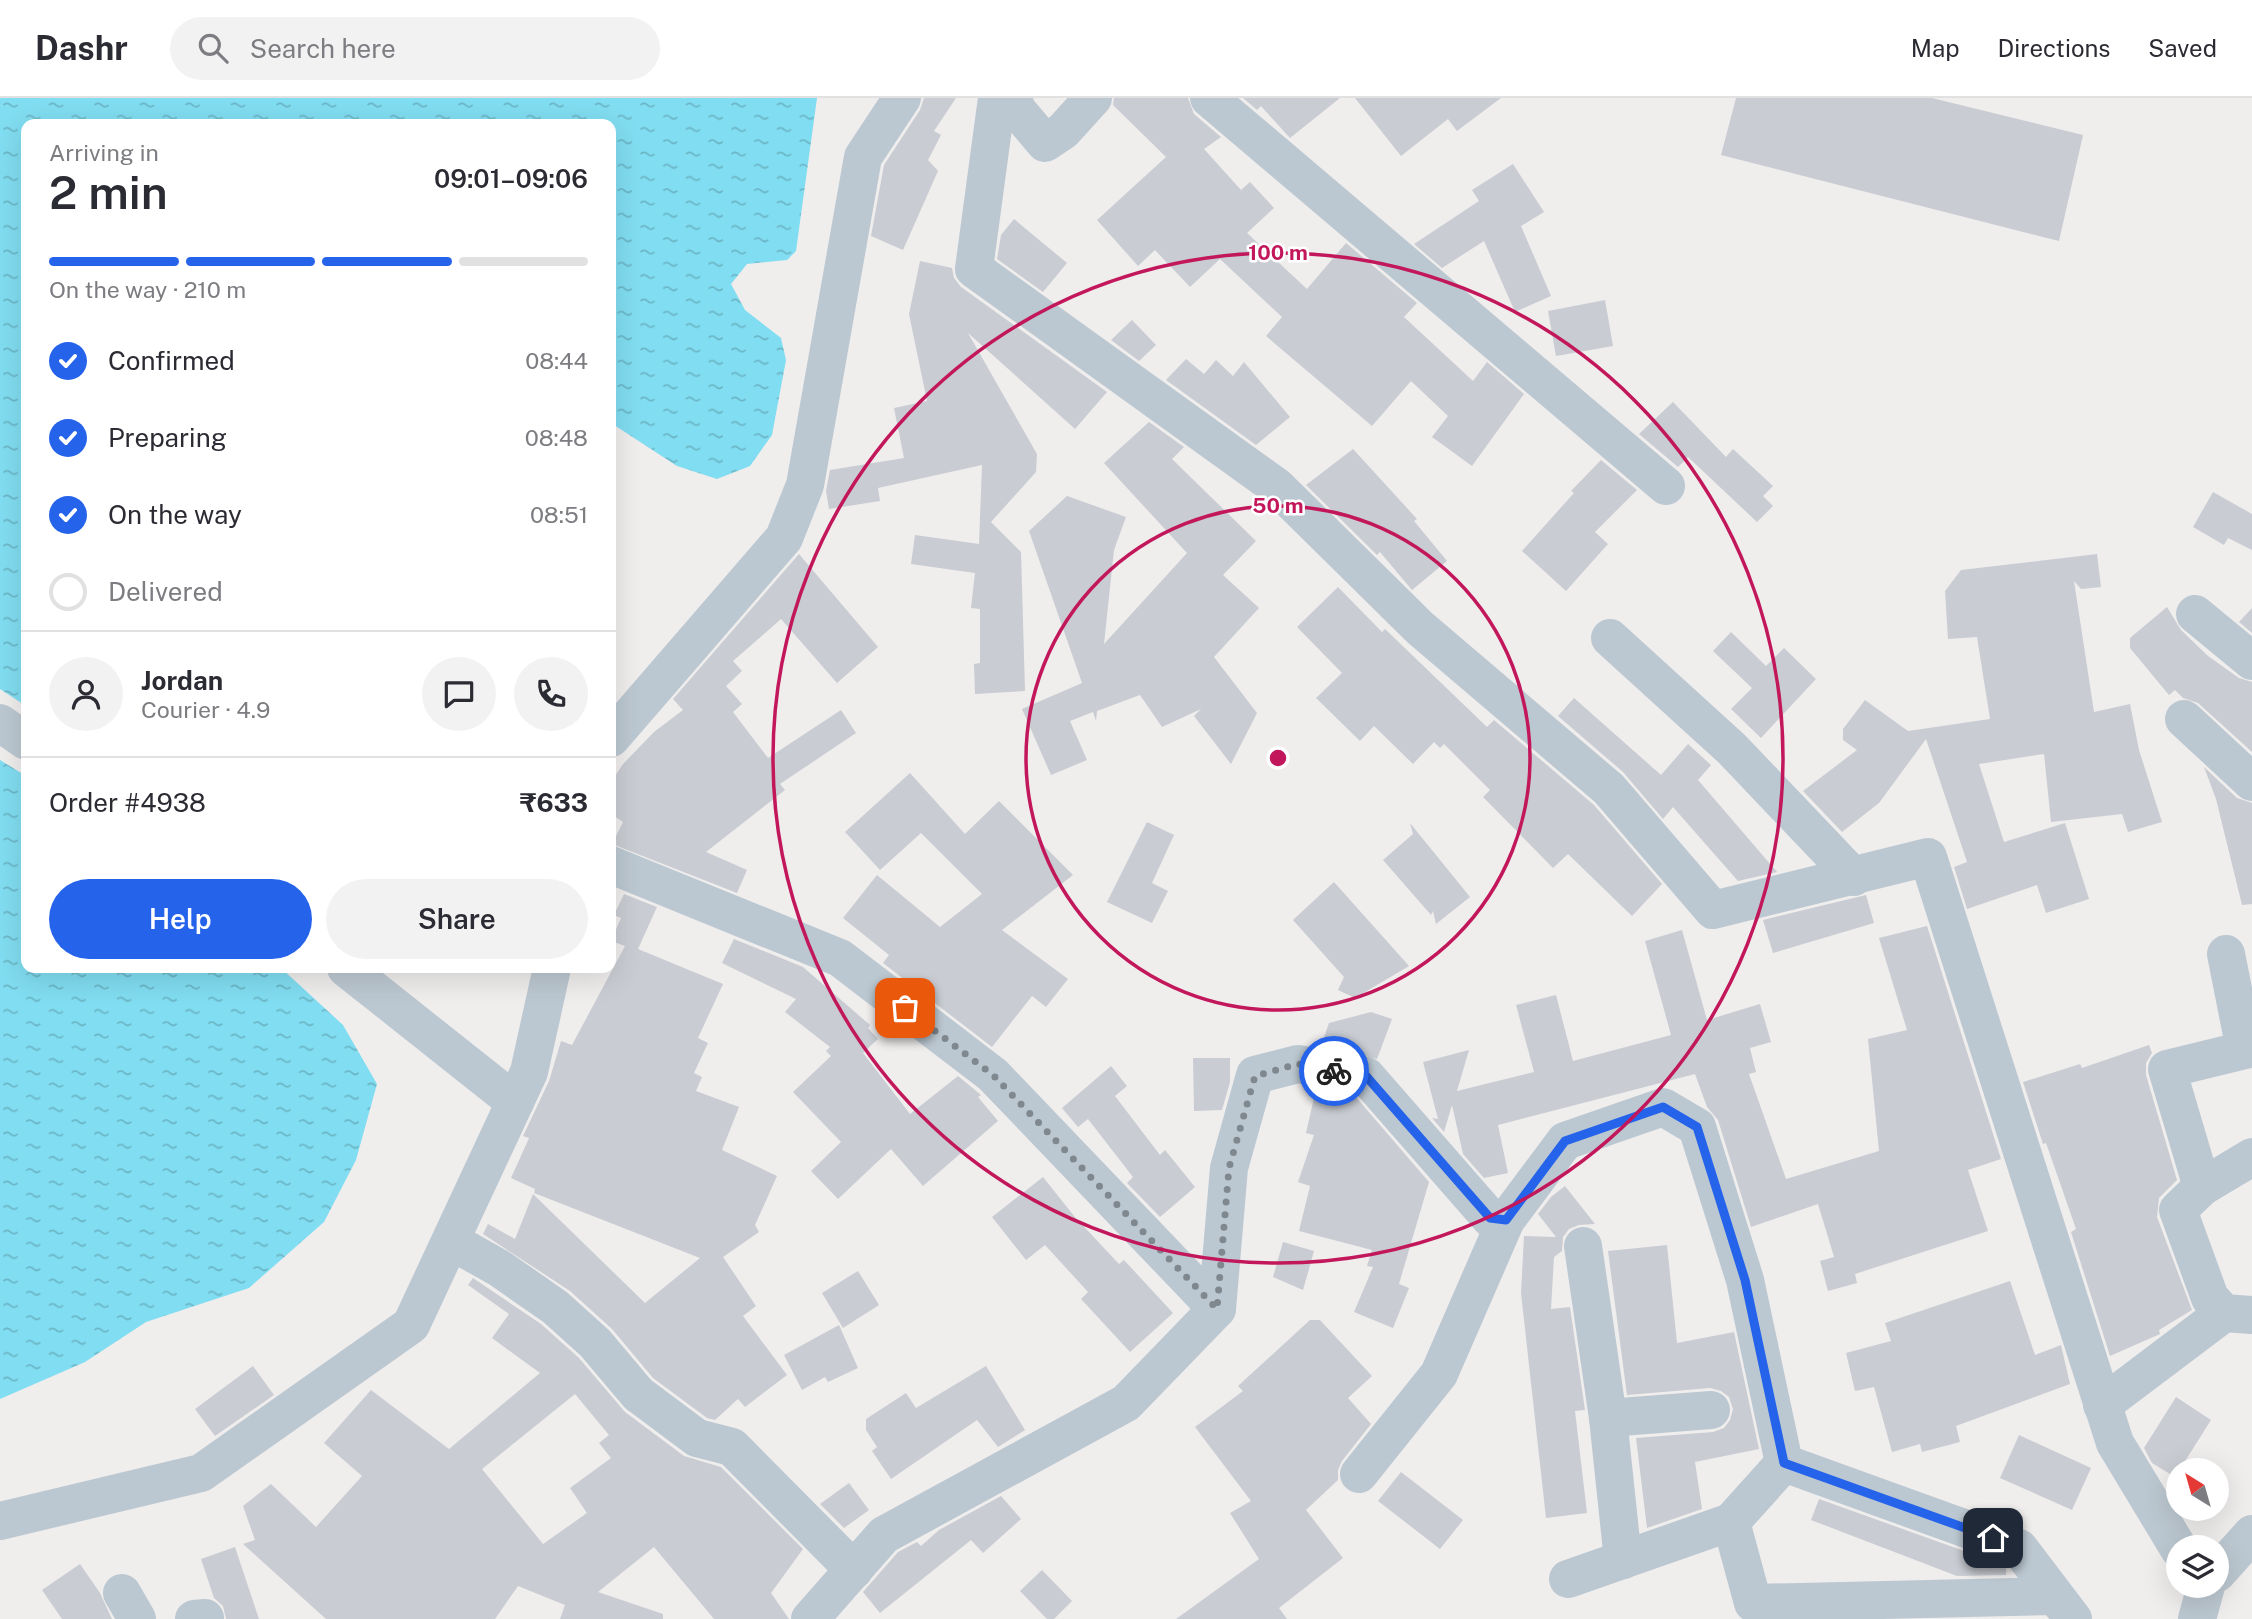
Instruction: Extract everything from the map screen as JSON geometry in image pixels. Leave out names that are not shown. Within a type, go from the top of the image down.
[{"type":"street","points":[[616,732],[784,538],[805,485],[863,157],[902,98]]},
{"type":"street","points":[[998,98],[974,269],[1277,487],[1420,628],[1609,789],[1713,910],[1928,857],[2115,1443],[2171,1535]]},
{"type":"street","points":[[1013,98],[1017,110],[1045,143],[1063,131],[1093,98]]},
{"type":"street","points":[[1209,98],[1666,485]]},
{"type":"street","points":[[2194,614],[2252,662]]},
{"type":"street","points":[[1609,638],[1732,749],[1854,877]]},
{"type":"street","points":[[2184,719],[2252,782]]},
{"type":"street","points":[[0,723],[21,738]]},
{"type":"street","points":[[616,867],[840,957],[993,1075],[1217,1309]]},
{"type":"street","points":[[2202,1187],[2167,1069],[2245,1050],[2226,954]]},
{"type":"street","points":[[352,973],[515,1102]]},
{"type":"street","points":[[0,1521],[201,1473],[411,1325],[529,1072],[551,973]]},
{"type":"street","points":[[810,1619],[884,1535],[1126,1403],[1217,1309],[1229,1168],[1255,1076],[1298,1064],[1366,1076],[1490,1218],[1506,1220]]},
{"type":"street","points":[[1359,1474],[1439,1374],[1506,1220],[1565,1141],[1663,1107],[1697,1127],[1745,1280],[1784,1463]]},
{"type":"street","points":[[2102,1405],[2238,1314],[2210,1298],[2178,1210],[2202,1187],[2252,1157]]},
{"type":"street","points":[[451,1241],[499,1268],[555,1307],[595,1343],[638,1394],[697,1438],[732,1447],[854,1570]]},
{"type":"street","points":[[1583,1246],[1608,1418],[1623,1560]]},
{"type":"street","points":[[1608,1418],[1711,1410]]},
{"type":"street","points":[[1567,1579],[1731,1522],[1784,1463]]},
{"type":"street","points":[[1784,1463],[2019,1548],[2064,1607]]},
{"type":"street","points":[[1731,1522],[1751,1611],[2064,1607]]},
{"type":"street","points":[[2229,1561],[2252,1534]]},
{"type":"water","points":[[0,98],[817,98],[796,251],[787,260],[747,264],[731,284],[745,310],[781,338],[786,360],[772,435],[750,466],[717,479],[677,466],[616,426],[616,119],[21,119],[21,973],[286,973],[343,1025],[377,1084],[356,1160],[324,1222],[249,1288],[146,1322],[85,1362],[0,1399]]},
{"type":"pier","points":[[0,689],[21,703],[21,773],[0,760]]},
{"type":"building","points":[[924,98],[956,98],[934,131],[941,135],[928,160],[938,171],[903,250],[871,236],[884,165],[920,110]]},
{"type":"building","points":[[1114,98],[1188,98],[1194,114],[1221,137],[1204,149],[1241,190],[1250,182],[1274,208],[1247,233],[1307,289],[1346,243],[1417,303],[1404,317],[1473,381],[1487,362],[1524,394],[1472,466],[1432,437],[1448,416],[1411,381],[1372,426],[1266,336],[1282,317],[1220,259],[1190,287],[1155,250],[1138,266],[1097,220],[1166,157],[1113,105]]},
{"type":"building","points":[[1243,98],[1340,98],[1290,138],[1261,106],[1257,110]]},
{"type":"building","points":[[1355,98],[1501,98],[1457,131],[1448,119],[1401,156]]},
{"type":"building","points":[[1736,98],[1932,98],[2083,135],[2059,241],[1721,155]]},
{"type":"building","points":[[1513,164],[1544,212],[1521,226],[1551,296],[1515,312],[1484,241],[1442,268],[1414,244],[1479,201],[1472,190]]},
{"type":"building","points":[[1014,219],[1067,263],[1043,292],[997,259],[1001,235]]},
{"type":"building","points":[[920,261],[952,268],[954,278],[961,287],[1107,392],[1075,429],[968,333],[1037,454],[1036,472],[991,522],[1021,552],[1025,691],[975,694],[974,664],[980,663],[980,609],[971,608],[975,573],[911,564],[915,535],[979,544],[982,465],[878,488],[880,501],[829,509],[826,491],[830,470],[904,458],[894,408],[927,401],[909,314]]},
{"type":"building","points":[[1605,300],[1613,346],[1556,356],[1548,311]]},
{"type":"building","points":[[1132,320],[1156,345],[1139,361],[1111,340]]},
{"type":"building","points":[[1186,359],[1204,374],[1216,360],[1233,376],[1244,362],[1290,417],[1256,445],[1166,380]]},
{"type":"building","points":[[1673,402],[1726,457],[1733,449],[1773,486],[1763,496],[1773,506],[1757,522],[1688,457],[1678,467],[1639,434]]},
{"type":"building","points":[[1149,422],[1184,447],[1172,459],[1256,541],[1223,575],[1259,608],[1214,657],[1257,713],[1231,764],[1194,716],[1201,709],[1162,727],[1140,695],[1097,711],[1096,721],[1093,712],[1070,721],[1087,760],[1051,775],[1022,709],[1082,683],[1029,531],[1067,496],[1126,517],[1114,550],[1104,644],[1187,553],[1104,463]]},
{"type":"building","points":[[1353,449],[1417,519],[1414,521],[1447,561],[1412,590],[1380,552],[1377,555],[1306,485]]},
{"type":"building","points":[[1601,460],[1637,490],[1595,532],[1608,544],[1566,591],[1522,551],[1574,493],[1571,491]]},
{"type":"building","points":[[2213,492],[2252,514],[2252,550],[2228,538],[2224,545],[2193,527]]},
{"type":"building","points":[[799,554],[878,647],[837,683],[781,619],[733,661],[742,671],[726,686],[742,704],[733,712],[768,758],[841,710],[856,733],[780,784],[785,790],[706,852],[747,870],[737,893],[616,846],[616,836],[623,822],[616,817],[616,774],[654,732],[683,710],[673,699]]},
{"type":"building","points":[[2097,554],[2101,587],[2081,589],[2074,581],[2094,712],[2130,704],[2139,750],[2162,822],[2128,832],[2122,814],[2051,822],[2044,754],[1979,764],[2004,842],[2065,823],[2089,899],[2046,913],[2037,885],[1967,909],[1954,867],[1967,862],[1926,739],[1879,803],[1842,832],[1803,791],[1857,750],[1843,740],[1843,729],[1865,700],[1908,731],[1990,719],[1977,637],[1948,639],[1945,591],[1961,570]]},
{"type":"building","points":[[1338,587],[1382,632],[1385,629],[1487,727],[1494,720],[1594,805],[1662,884],[1632,916],[1568,854],[1553,868],[1483,797],[1490,790],[1444,744],[1440,748],[1434,742],[1413,764],[1374,726],[1360,741],[1316,698],[1342,673],[1297,627]]},
{"type":"building","points":[[2167,607],[2181,630],[2208,656],[2239,678],[2252,682],[2252,752],[2198,703],[2183,698],[2175,690],[2169,695],[2130,648],[2130,638]]},
{"type":"building","points":[[2252,608],[2252,633],[2239,622]]},
{"type":"building","points":[[1731,632],[1766,666],[1784,648],[1816,679],[1761,738],[1731,709],[1752,688],[1713,651]]},
{"type":"building","points":[[1574,698],[1661,775],[1688,744],[1711,765],[1698,780],[1777,872],[1738,881],[1673,807],[1663,819],[1623,772],[1558,716]]},
{"type":"building","points":[[2204,767],[2237,798],[2252,803],[2252,904],[2242,905],[2216,799]]},
{"type":"building","points":[[910,773],[965,834],[999,801],[1073,875],[1002,930],[1068,979],[1046,1007],[1032,996],[992,1047],[883,963],[889,955],[843,918],[877,875],[940,927],[982,894],[921,833],[880,870],[845,832]]},
{"type":"building","points":[[1147,822],[1174,835],[1152,883],[1168,891],[1152,923],[1107,902]]},
{"type":"building","points":[[1410,823],[1470,897],[1436,924],[1433,911],[1431,915],[1383,860],[1413,834]]},
{"type":"building","points":[[1334,882],[1409,966],[1355,998],[1338,990],[1344,977],[1293,920]]},
{"type":"building","points":[[624,894],[657,907],[638,949],[723,984],[698,1038],[708,1043],[694,1073],[702,1077],[696,1091],[739,1107],[722,1150],[777,1176],[755,1225],[759,1232],[723,1257],[756,1306],[743,1316],[787,1375],[745,1407],[738,1399],[715,1420],[707,1418],[653,1378],[612,1329],[570,1291],[483,1234],[488,1224],[515,1239],[533,1194],[645,1303],[700,1258],[534,1193],[535,1189],[511,1178],[529,1138],[523,1136],[549,1081],[561,1041],[572,1045],[611,973],[616,973],[616,963],[625,946],[616,943],[616,930],[621,918],[616,916]]},
{"type":"building","points":[[1866,895],[1874,923],[1773,953],[1763,920]]},
{"type":"building","points":[[1927,926],[2001,1159],[1968,1170],[1988,1231],[1855,1274],[1857,1283],[1828,1291],[1820,1261],[1834,1257],[1818,1204],[1751,1227],[1718,1120],[1707,1107],[1695,1074],[1498,1125],[1508,1173],[1484,1178],[1463,1154],[1452,1105],[1444,1132],[1432,1118],[1438,1119],[1423,1062],[1469,1050],[1457,1091],[1534,1072],[1516,1005],[1556,995],[1573,1061],[1671,1035],[1645,941],[1682,930],[1707,1020],[1760,1004],[1771,1042],[1750,1048],[1756,1072],[1749,1074],[1786,1179],[1879,1151],[1868,1039],[1907,1030],[1879,938]]},
{"type":"building","points":[[734,939],[803,967],[870,1025],[868,1028],[878,1039],[863,1053],[910,1114],[958,1076],[981,1095],[978,1097],[998,1121],[923,1186],[891,1149],[838,1199],[811,1171],[841,1142],[793,1092],[831,1056],[826,1051],[830,1047],[785,1012],[796,999],[722,963]]},
{"type":"building","points":[[1371,1012],[1392,1019],[1377,1059],[1321,1046],[1329,1023]]},
{"type":"building","points":[[2149,1045],[2152,1053],[2146,1063],[2146,1075],[2177,1180],[2159,1198],[2157,1217],[2192,1310],[2159,1330],[2160,1334],[2110,1356],[2071,1232],[2076,1229],[2046,1143],[2043,1144],[2023,1082],[2080,1064],[2082,1068]]},
{"type":"building","points":[[1193,1058],[1230,1058],[1230,1082],[1222,1110],[1194,1111]]},
{"type":"building","points":[[1111,1066],[1127,1086],[1115,1096],[1160,1155],[1165,1150],[1195,1187],[1160,1217],[1127,1183],[1133,1177],[1088,1119],[1078,1127],[1062,1108]]},
{"type":"building","points":[[1316,1089],[1355,1096],[1429,1182],[1399,1284],[1409,1288],[1393,1328],[1354,1312],[1373,1267],[1367,1266],[1372,1250],[1299,1231],[1310,1186],[1298,1182],[1314,1135],[1306,1133]]},
{"type":"building","points":[[1043,1177],[1074,1216],[1119,1264],[1124,1260],[1173,1313],[1130,1352],[1081,1299],[1088,1292],[1045,1245],[1026,1260],[992,1217]]},
{"type":"building","points":[[1565,1186],[1595,1224],[1569,1229],[1563,1237],[1562,1251],[1554,1257],[1551,1309],[1570,1307],[1585,1410],[1575,1411],[1587,1513],[1546,1518],[1521,1293],[1524,1236],[1556,1237],[1538,1214],[1551,1197]]},
{"type":"building","points":[[1283,1242],[1314,1251],[1303,1290],[1273,1277]]},
{"type":"building","points":[[1667,1245],[1677,1343],[1734,1332],[1759,1449],[1695,1462],[1702,1509],[1647,1528],[1636,1438],[1713,1432],[1724,1428],[1733,1409],[1729,1397],[1710,1388],[1627,1395],[1608,1251]]},
{"type":"building","points":[[858,1271],[879,1305],[843,1328],[822,1293]]},
{"type":"building","points":[[473,1278],[541,1324],[579,1358],[625,1412],[684,1456],[721,1467],[803,1549],[771,1593],[789,1619],[714,1619],[654,1547],[598,1592],[663,1614],[663,1619],[560,1619],[565,1605],[518,1586],[495,1619],[326,1619],[243,1544],[255,1540],[243,1506],[271,1484],[316,1527],[362,1476],[324,1443],[371,1390],[449,1449],[540,1373],[492,1338],[509,1314],[468,1285]],"holes":[[[575,1394],[609,1435],[599,1443],[611,1458],[570,1488],[587,1513],[543,1544],[482,1469]]]},
{"type":"building","points":[[2010,1281],[2035,1355],[2061,1345],[2070,1384],[1956,1426],[1960,1442],[1922,1452],[1920,1444],[1892,1452],[1874,1387],[1855,1391],[1846,1353],[1891,1341],[1885,1323]]},
{"type":"building","points":[[1310,1320],[1320,1320],[1372,1376],[1348,1398],[1371,1424],[1342,1461],[1338,1480],[1306,1510],[1343,1558],[1279,1608],[1287,1619],[1176,1619],[1259,1559],[1230,1513],[1251,1501],[1195,1427],[1243,1391],[1238,1386]]},
{"type":"building","points":[[839,1325],[858,1368],[828,1382],[825,1377],[802,1390],[784,1355]]},
{"type":"building","points":[[253,1366],[274,1395],[215,1436],[195,1409]]},
{"type":"building","points":[[986,1366],[1025,1430],[998,1447],[977,1420],[891,1479],[872,1451],[877,1447],[866,1430],[866,1419],[906,1393],[916,1408]]},
{"type":"building","points":[[2176,1397],[2211,1420],[2187,1458],[2166,1458],[2166,1472],[2152,1463],[2144,1448]]},
{"type":"building","points":[[2019,1435],[2091,1468],[2072,1510],[2000,1478]]},
{"type":"building","points":[[1401,1472],[1463,1520],[1440,1549],[1378,1501]]},
{"type":"building","points":[[849,1483],[869,1510],[844,1528],[820,1504]]},
{"type":"building","points":[[1001,1496],[1021,1519],[983,1553],[971,1540],[880,1613],[863,1592],[898,1552],[917,1542],[921,1546],[939,1530]]},
{"type":"building","points":[[1819,1499],[2006,1566],[2006,1575],[1957,1576],[1811,1520]]},
{"type":"building","points":[[235,1547],[259,1619],[226,1619],[223,1606],[214,1598],[201,1559]]},
{"type":"building","points":[[80,1564],[100,1593],[112,1619],[62,1619],[42,1590]]},
{"type":"building","points":[[1042,1570],[1072,1601],[1054,1619],[1047,1619],[1020,1591]]},
{"type":"way so far","points":[[905,1008],[993,1075],[1217,1309],[1229,1168],[1255,1076],[1298,1064],[1334,1071]]},
{"type":"route","points":[[1334,1071],[1366,1076],[1490,1218],[1506,1220],[1565,1141],[1663,1107],[1697,1127],[1745,1280],[1784,1463],[1993,1538]]}]
